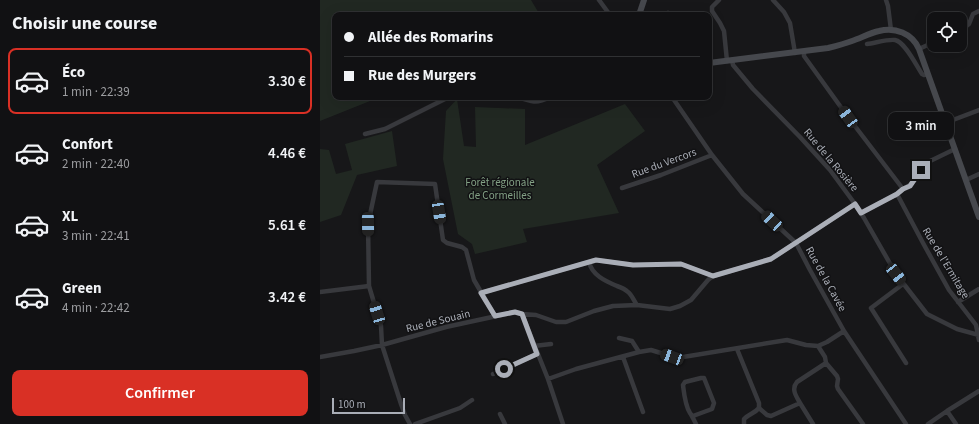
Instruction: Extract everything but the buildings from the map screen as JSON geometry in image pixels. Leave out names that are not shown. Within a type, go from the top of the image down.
[{"type":"street","points":[[599,0],[608,12]]},
{"type":"street","points":[[641,12],[644,0]]},
{"type":"street","points":[[711,12],[712,7],[719,0]]},
{"type":"street","points":[[773,0],[784,12],[790,23],[795,52]]},
{"type":"street","points":[[886,0],[891,30]]},
{"type":"street","points":[[967,26],[973,14],[979,11]]},
{"type":"street","points":[[712,15],[720,23],[724,31],[729,60]]},
{"type":"street","points":[[712,63],[804,52],[835,46],[878,31],[891,30],[907,35],[915,41],[919,49],[979,217]]},
{"type":"street","points":[[867,44],[894,40],[900,41],[922,74],[928,74]]},
{"type":"street","points":[[919,49],[927,45]]},
{"type":"street","points":[[804,52],[804,56],[848,117],[903,189]]},
{"type":"street","name":"Rue de la Rosière","points":[[729,60],[753,89],[830,170],[861,213],[896,274],[927,314],[957,329],[978,337]]},
{"type":"street","points":[[365,134],[385,129],[443,100]]},
{"type":"street","points":[[527,100],[533,102],[543,100]]},
{"type":"street","name":"Rue de la Cavée","points":[[674,100],[712,155],[743,194],[796,243],[844,331],[906,424]]},
{"type":"street","points":[[945,123],[979,110]]},
{"type":"street","points":[[861,213],[910,186],[926,163],[955,149]]},
{"type":"street","name":"Rue du Vercors","points":[[622,188],[661,175],[712,155]]},
{"type":"street","points":[[966,180],[979,174]]},
{"type":"street","points":[[410,424],[403,409],[382,345],[381,326],[369,286],[368,224],[377,182],[435,184],[444,240],[447,243],[462,247],[466,250],[474,280],[495,316]]},
{"type":"street","name":"Rue de l'Ermitage","points":[[897,194],[949,290],[976,325],[978,337]]},
{"type":"street","points":[[481,293],[596,260],[633,265],[681,264],[713,276],[771,259],[855,204]]},
{"type":"street","points":[[589,262],[590,266],[598,276],[606,282],[628,291],[637,305]]},
{"type":"street","name":"Rue de Souain","points":[[320,357],[382,345],[515,312],[536,315],[556,322],[566,322],[594,311],[613,306],[637,305],[670,309],[691,300],[713,276]]},
{"type":"street","points":[[903,284],[871,308],[906,363]]},
{"type":"street","points":[[320,292],[369,286]]},
{"type":"street","points":[[958,302],[979,289]]},
{"type":"street","points":[[522,314],[548,379],[563,424]]},
{"type":"street","points":[[548,379],[576,369],[651,350],[677,358],[787,340],[806,345],[818,346],[844,331]]},
{"type":"street","points":[[619,338],[632,341],[639,352]]},
{"type":"street","points":[[534,346],[551,344]]},
{"type":"street","points":[[818,346],[825,358],[826,363],[837,376],[838,389],[863,424]]},
{"type":"street","points":[[737,348],[760,408],[767,415],[771,416],[800,403]]},
{"type":"street","points":[[493,374],[537,354]]},
{"type":"street","points":[[623,357],[643,412]]},
{"type":"street","points":[[813,424],[794,391],[795,385],[826,363]]},
{"type":"street","points":[[693,416],[712,409],[714,403],[704,378],[682,384],[690,413],[696,424]]},
{"type":"street","points":[[928,424],[979,391]]},
{"type":"street","points":[[415,424],[460,408],[472,400]]},
{"type":"street","points":[[744,424],[744,419],[748,415],[760,408]]},
{"type":"street","points":[[947,411],[956,424]]},
{"type":"street","points":[[498,424],[505,422],[500,414]]},
{"type":"green space","points":[[320,0],[531,0],[538,12],[332,12],[332,100],[372,100],[320,121]]},
{"type":"green space","name":"Forêt régionale de Cormeilles","points":[[457,100],[464,146],[476,147],[475,107],[525,109],[525,145],[625,104],[645,131],[597,165],[619,213],[523,229],[527,242],[475,254],[472,244],[458,234],[443,159],[446,111]]},
{"type":"green space","points":[[392,131],[397,166],[357,175],[341,215],[320,222],[320,149],[329,150],[336,174],[352,170],[345,144]]},
{"type":"route","points":[[504,369],[537,354],[522,314],[515,312],[495,316],[481,293],[596,260],[633,265],[681,264],[713,276],[771,259],[855,204],[861,213],[897,194],[910,186],[921,170]]}]
